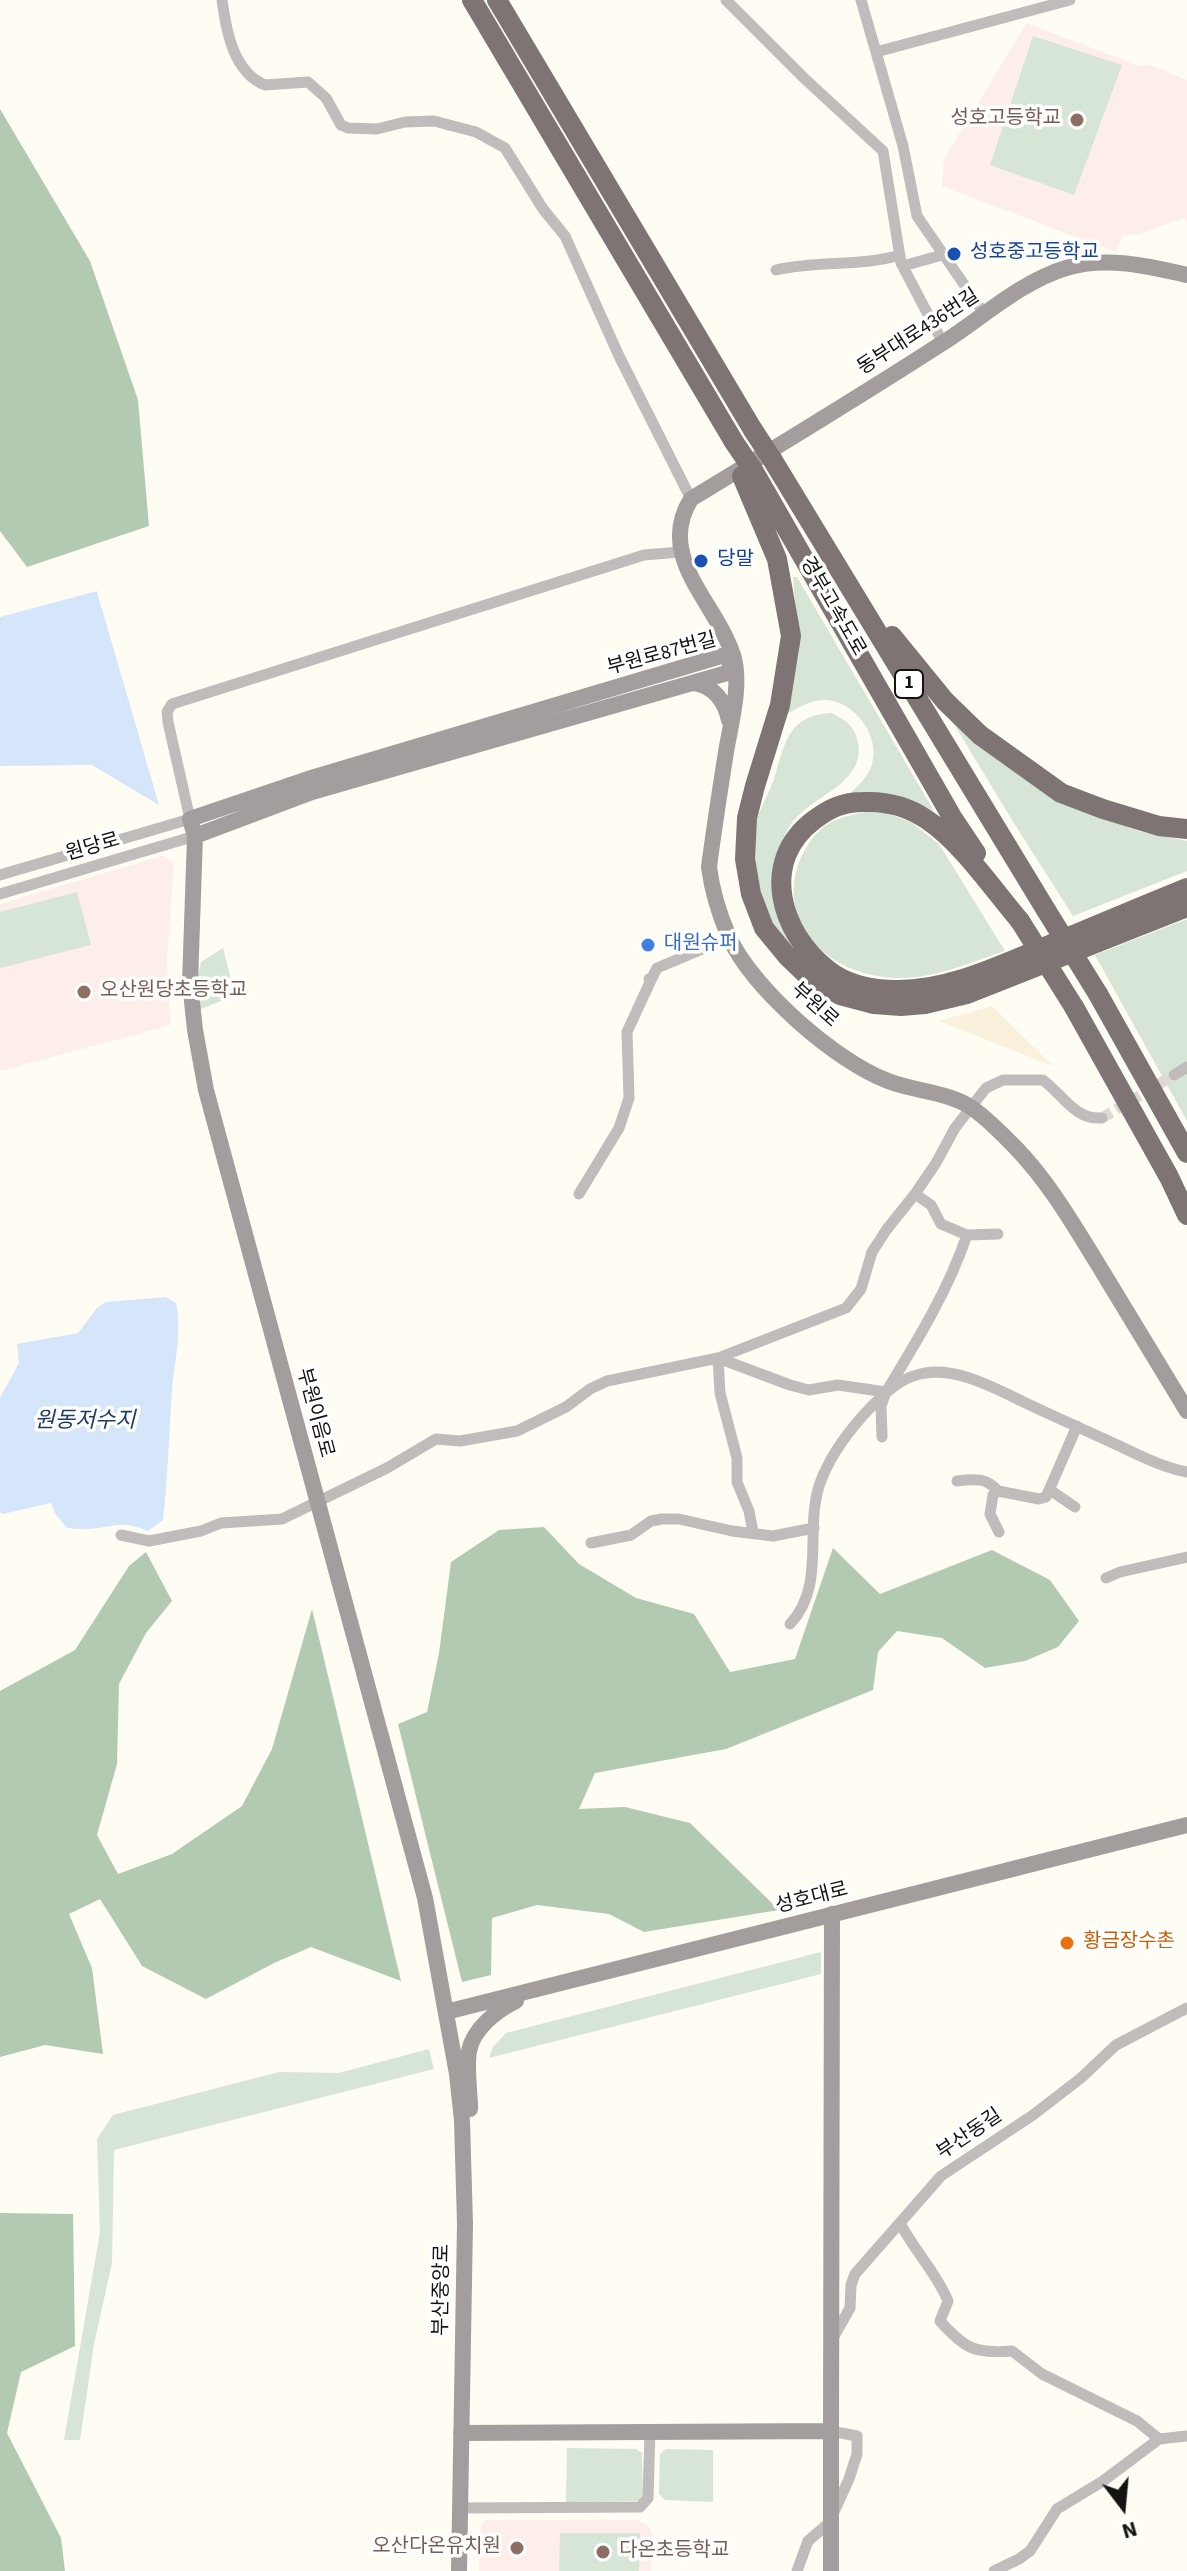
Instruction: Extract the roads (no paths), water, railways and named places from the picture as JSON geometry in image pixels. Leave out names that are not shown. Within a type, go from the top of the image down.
[{"type":"highway","points":[[472,0],[748,473],[777,559],[791,636],[780,705],[747,818],[745,859],[751,894],[764,928],[812,980],[840,995],[874,1004],[901,1006],[967,994],[1187,907]]},
{"type":"highway","name":"경부고속도로","points":[[497,0],[753,430],[1098,994],[1187,1153]]},
{"type":"highway","name":"경부고속도로","points":[[748,473],[952,817],[1074,1007],[1187,1215]]},
{"type":"highway","points":[[848,584],[945,701],[980,735],[1018,763],[1061,793],[1159,826],[1187,829]]},
{"type":"highway","points":[[1020,921],[947,836],[924,817],[886,801],[849,802],[830,808],[798,834],[782,871],[784,910],[802,946],[829,972],[862,987],[897,990],[933,986],[989,969],[1187,888]]},
{"type":"street","points":[[222,0],[237,60],[259,83],[308,82],[326,98],[341,125],[348,128],[377,129],[405,122],[434,121],[476,132],[505,148],[543,209],[565,236],[619,356],[691,499]]},
{"type":"street","points":[[726,0],[883,151],[901,261],[943,343]]},
{"type":"street","points":[[861,0],[903,146],[917,216],[985,315]]},
{"type":"street","points":[[876,52],[1070,0]]},
{"type":"street","points":[[883,151],[903,146]]},
{"type":"street","points":[[776,270],[799,264],[885,259],[901,261],[942,255]]},
{"type":"street","name":"동부대로436번길","points":[[691,499],[943,343],[1034,281],[1080,264],[1134,264],[1187,275]]},
{"type":"street","name":"부원로","points":[[691,499],[680,523],[680,552],[724,633],[734,658],[735,692],[709,867],[713,892],[729,938],[773,997],[832,1049],[853,1064],[887,1081],[950,1098],[970,1107],[1033,1167],[1066,1212],[1187,1411]]},
{"type":"street","points":[[190,819],[168,722],[167,712],[172,704],[644,555],[680,552]]},
{"type":"street","name":"부원로87번길","points":[[190,819],[308,779],[452,744],[727,673],[734,658],[721,656],[452,744],[195,836]]},
{"type":"street","points":[[691,683],[705,684],[715,693],[726,708],[730,727]]},
{"type":"street","name":"부원이음로","points":[[190,819],[195,836],[190,983],[206,1090],[425,1898],[446,2012]]},
{"type":"street","name":"원당로","points":[[0,875],[190,819]]},
{"type":"street","name":"원당로","points":[[0,894],[195,836]]},
{"type":"street","points":[[579,1194],[619,1128],[629,1098],[627,1032],[650,979],[657,968],[729,938]]},
{"type":"street","points":[[1174,1075],[1187,1067]]},
{"type":"street","points":[[121,1535],[149,1541],[170,1539],[221,1523],[282,1519],[387,1468],[436,1439],[460,1441],[517,1431],[566,1407],[607,1381],[718,1358],[846,1308],[861,1289],[872,1252],[936,1163],[955,1128],[986,1088],[1003,1080],[1043,1080],[1082,1116],[1102,1118]]},
{"type":"street","points":[[915,1194],[931,1205],[941,1224],[967,1235],[998,1234]]},
{"type":"street","points":[[882,1437],[881,1406],[886,1392],[937,1308],[957,1267],[967,1235]]},
{"type":"street","points":[[718,1358],[809,1390],[838,1385],[886,1392]]},
{"type":"street","points":[[718,1358],[720,1393],[737,1458],[737,1482],[749,1511],[753,1532]]},
{"type":"street","points":[[790,1624],[799,1614],[809,1587],[815,1502],[821,1480],[841,1441],[886,1392],[901,1381],[935,1372],[987,1384],[1149,1460],[1187,1472]]},
{"type":"street","points":[[957,1481],[982,1479],[991,1482],[998,1491],[1039,1499],[1046,1497],[1077,1426]]},
{"type":"street","points":[[1050,1490],[1075,1507]]},
{"type":"street","points":[[998,1491],[993,1495],[990,1514],[999,1532]]},
{"type":"street","points":[[591,1543],[631,1535],[651,1521],[662,1519],[679,1519],[773,1536],[814,1528]]},
{"type":"street","points":[[1106,1578],[1187,1557]]},
{"type":"street","name":"성호대로","points":[[446,2012],[1187,1825]]},
{"type":"street","points":[[831,2571],[832,1914]]},
{"type":"street","points":[[463,2166],[471,2126],[469,2051],[473,2041],[478,2031],[503,2007],[543,1988]]},
{"type":"street","name":"부산동길","points":[[831,2342],[850,2308],[855,2274],[941,2176],[1033,2115],[1081,2078],[1116,2045],[1187,2008]]},
{"type":"street","name":"부산중앙로","points":[[446,2012],[462,2121],[459,2571]]},
{"type":"street","points":[[900,2223],[924,2264],[942,2287],[948,2301],[940,2321],[958,2342],[985,2354],[1012,2351],[1042,2374],[1137,2421],[1159,2439]]},
{"type":"street","points":[[461,2433],[831,2431],[857,2436],[857,2454],[849,2479],[829,2523],[808,2541],[797,2571]]},
{"type":"street","points":[[460,2508],[640,2507],[648,2498],[650,2432]]},
{"type":"street","points":[[994,2571],[1030,2551],[1057,2509],[1103,2481],[1159,2439],[1187,2436]]},
{"type":"water","points":[[97,591],[159,805],[92,765],[0,766],[0,617]]},
{"type":"water","name":"원동저수지","points":[[166,1297],[176,1303],[178,1324],[163,1520],[148,1531],[123,1525],[83,1529],[67,1528],[51,1503],[3,1514],[0,1512],[0,1398],[19,1363],[17,1344],[78,1333],[97,1308],[106,1302]]},
{"type":"tunnel","points":[[1102,1118],[1174,1075]]},
{"type":"place","name":"성호고등학교","points":[[1077,120]]},
{"type":"place","name":"성호중고등학교","points":[[954,254]]},
{"type":"place","name":"당말","points":[[701,561]]},
{"type":"place","name":"대원슈퍼","points":[[648,945]]},
{"type":"place","name":"오산원당초등학교","points":[[84,992]]},
{"type":"place","name":"황금장수촌","points":[[1067,1943]]},
{"type":"place","name":"오산다온유치원","points":[[517,2548]]},
{"type":"place","name":"다온초등학교","points":[[603,2552]]}]
